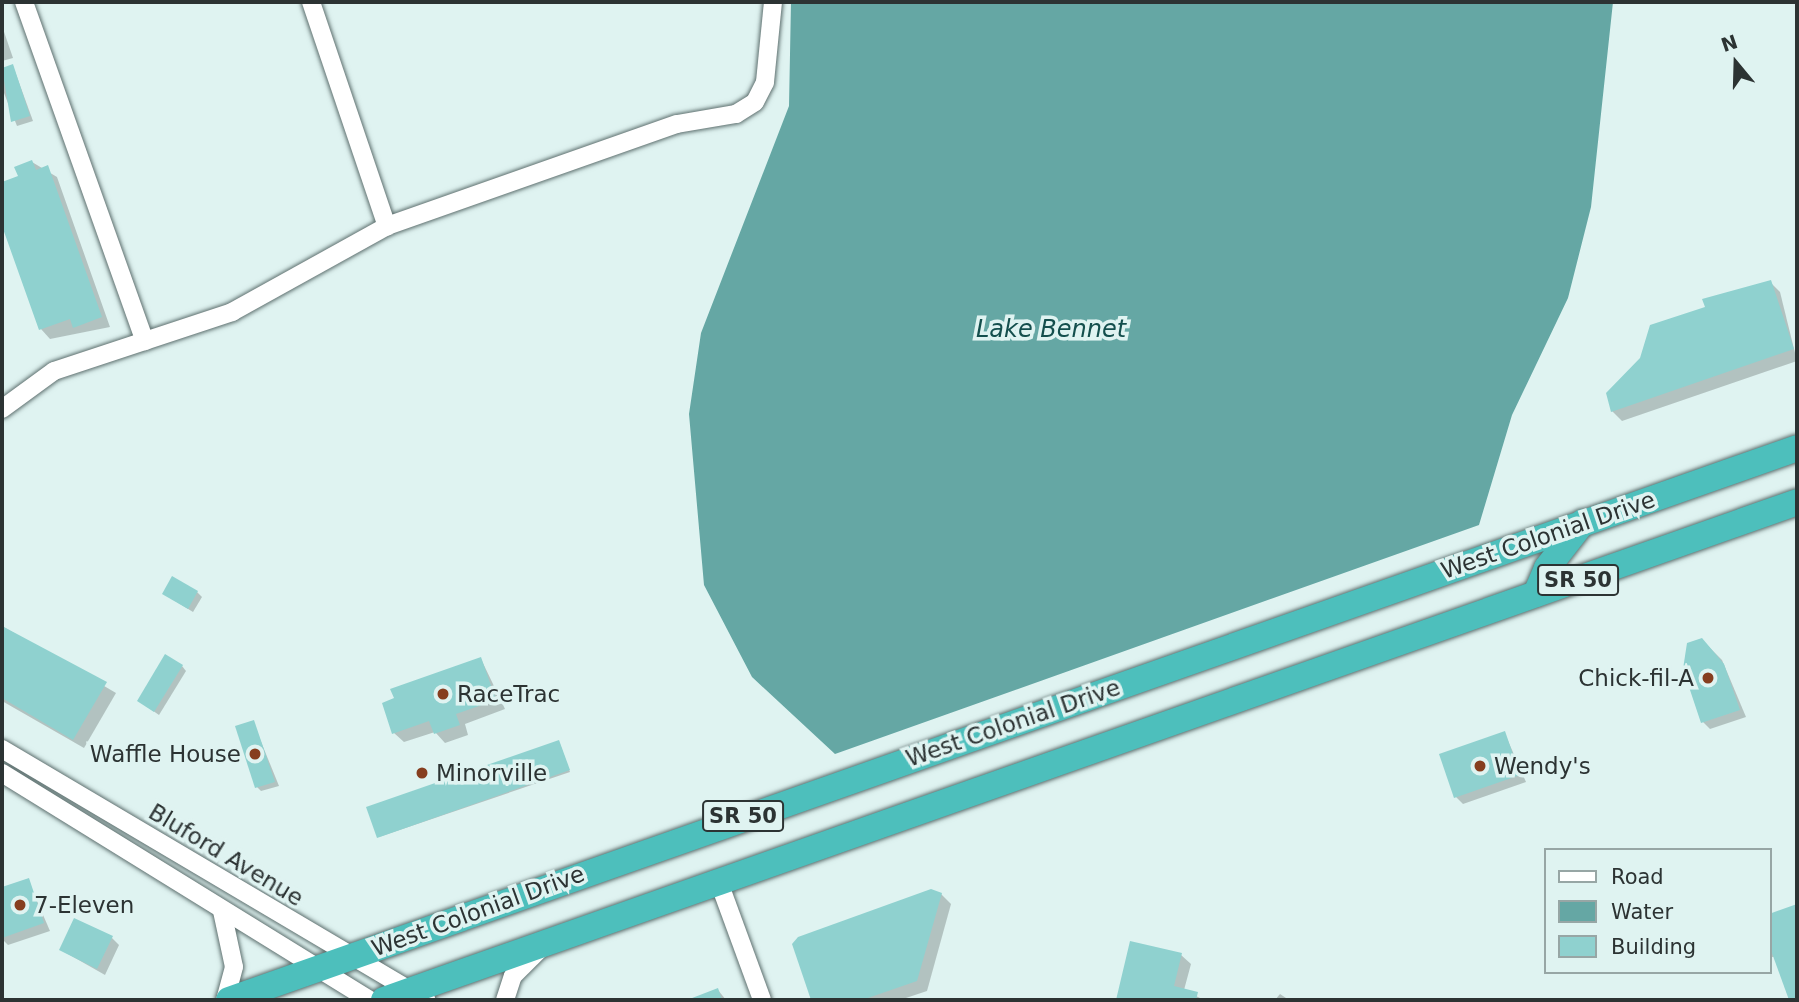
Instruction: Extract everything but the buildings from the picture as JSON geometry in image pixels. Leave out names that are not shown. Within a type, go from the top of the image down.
[{"type":"highway","name":"West Colonial Drive","points":[[227,1000],[1797,448]]},
{"type":"highway","name":"SR 50","points":[[384,1000],[418,996],[546,943],[720,885],[1797,502]]},
{"type":"highway","points":[[1536,594],[1547,568],[1583,522]]},
{"type":"street","points":[[24,2],[145,341]]},
{"type":"street","points":[[311,2],[387,226]]},
{"type":"street","points":[[2,408],[54,371],[232,312],[387,226],[677,124],[736,114],[755,102],[765,82],[773,2]]},
{"type":"street","name":"Bluford Avenue","points":[[2,749],[348,957],[418,996]]},
{"type":"street","name":"Bluford Avenue","points":[[2,773],[369,1000]]},
{"type":"street","points":[[720,885],[762,1000]]},
{"type":"street","points":[[222,911],[234,967],[227,1000]]},
{"type":"street","points":[[505,1000],[513,976],[546,943]]},
{"type":"water","name":"Lake Bennet","points":[[791,2],[1613,2],[1591,207],[1568,298],[1512,415],[1479,525],[835,754],[752,677],[704,585],[689,414],[701,333],[789,106]]},
{"type":"place","name":"Chick-fil-A","points":[[1708,678]]},
{"type":"place","name":"RaceTrac","points":[[443,694]]},
{"type":"place","name":"Waffle House","points":[[255,754]]},
{"type":"place","name":"Wendy's","points":[[1480,766]]},
{"type":"place","name":"Minorville","points":[[422,773]]},
{"type":"place","name":"7-Eleven","points":[[20,905]]}]
